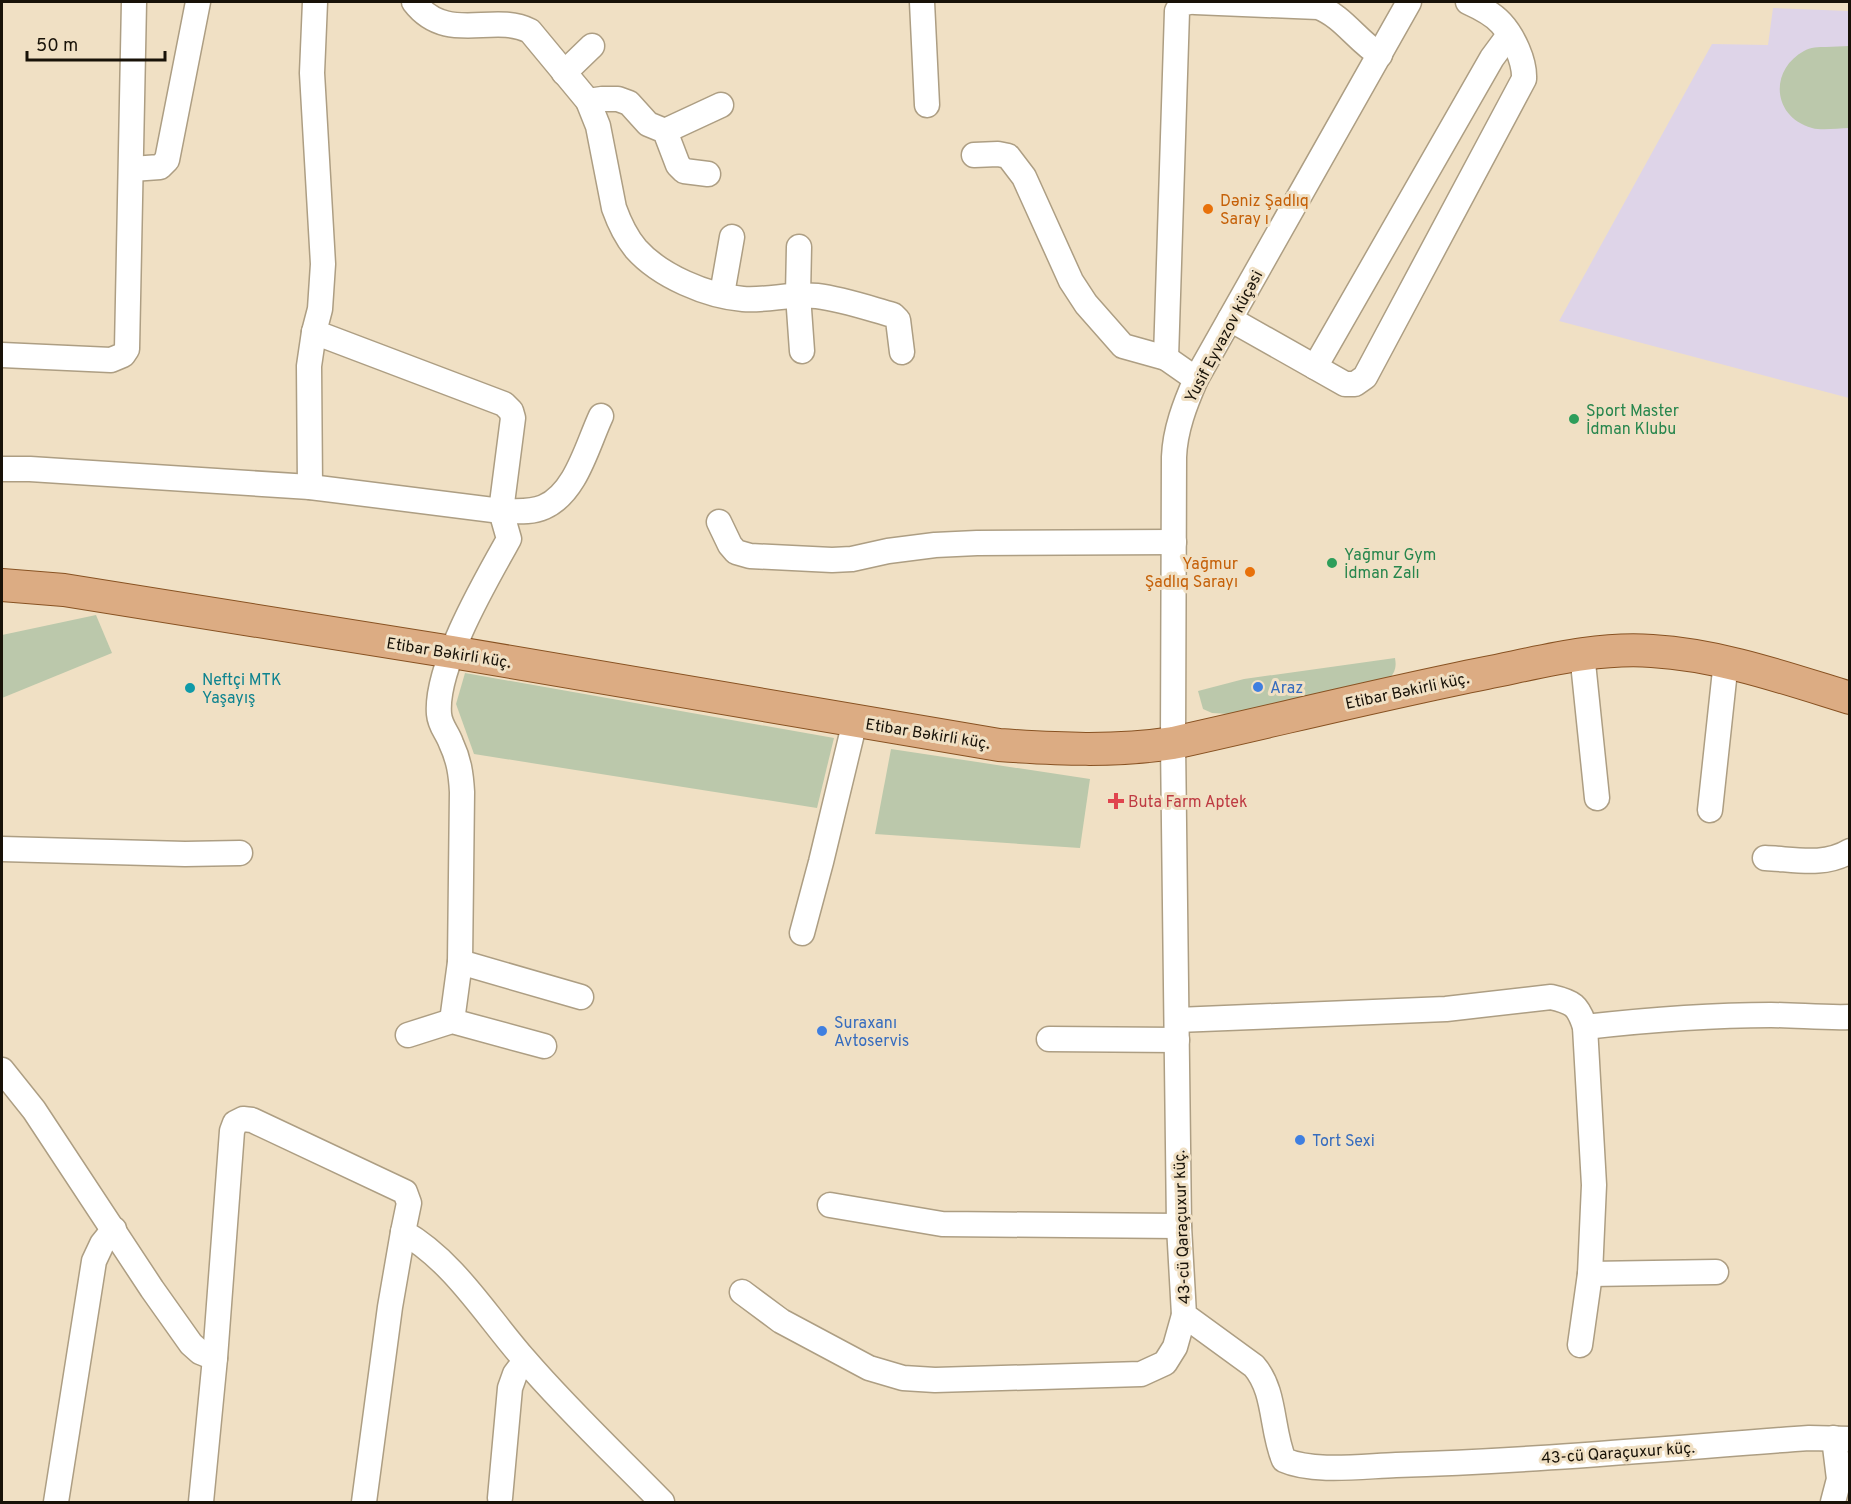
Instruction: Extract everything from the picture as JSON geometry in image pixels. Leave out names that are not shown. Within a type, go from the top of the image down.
[{"type":"main road","name":"Etibar Bəkirli küç.","points":[[2,585],[64,590],[452,652],[999,745],[1056,749],[1106,750],[1143,748],[1173,743],[1399,691],[1582,653],[1649,650],[1682,653],[1726,662],[1850,698]]},
{"type":"street","points":[[2,355],[111,360],[123,355],[127,349],[134,2]]},
{"type":"street","points":[[132,169],[160,167],[167,160],[198,2]]},
{"type":"street","points":[[310,487],[309,366],[320,309],[323,264],[312,73],[315,2]]},
{"type":"street","points":[[414,2],[435,20],[448,24],[521,26],[530,31],[588,101],[598,126],[614,208],[619,221],[635,248],[654,265],[696,288],[742,299],[818,296],[893,315],[898,320],[902,352]]},
{"type":"street","points":[[922,2],[927,105]]},
{"type":"street","points":[[1166,358],[1177,11],[1181,4],[1189,2]]},
{"type":"street","points":[[1195,2],[1318,7],[1330,11],[1360,40],[1380,55]]},
{"type":"street","name":"Yusif Eyvazov küçəsi","points":[[1173,743],[1174,451],[1181,418],[1196,380],[1409,2]]},
{"type":"street","points":[[1230,319],[1345,384],[1355,384],[1365,377],[1524,79],[1525,69],[1500,21],[1468,2]]},
{"type":"street","points":[[1315,367],[1492,58],[1509,35]]},
{"type":"street","points":[[564,73],[592,46]]},
{"type":"street","points":[[588,101],[618,99],[628,103],[648,124],[665,131],[678,165],[684,171],[708,174]]},
{"type":"street","points":[[665,131],[721,105]]},
{"type":"street","points":[[974,155],[1008,156],[1024,177],[1071,281],[1086,304],[1123,346],[1166,358],[1196,380]]},
{"type":"street","points":[[722,294],[732,237]]},
{"type":"street","points":[[799,247],[798,295],[802,351]]},
{"type":"street","points":[[314,332],[504,404],[511,411],[513,418],[501,511],[509,539],[485,581],[452,652],[439,701],[440,724],[451,741],[461,767],[460,962],[452,1021]]},
{"type":"street","points":[[2,469],[310,487],[501,511],[533,511],[543,508],[563,492],[574,476],[600,416]]},
{"type":"street","points":[[719,522],[730,546],[736,552],[750,556],[832,560],[852,559],[888,551],[934,545],[1174,542]]},
{"type":"street","points":[[1582,653],[1597,798]]},
{"type":"street","points":[[1710,810],[1726,662]]},
{"type":"street","points":[[802,933],[855,721]]},
{"type":"street","name":"43-cü Qaraçuxur küç.","points":[[1173,743],[1179,1226],[1184,1315],[1254,1366],[1263,1376],[1278,1446],[1284,1460],[1294,1465],[1327,1467],[1556,1457],[1809,1438],[1842,1439]]},
{"type":"street","points":[[2,849],[185,854],[240,853]]},
{"type":"street","points":[[1765,858],[1826,861],[1838,858],[1850,851]]},
{"type":"street","points":[[460,962],[580,997]]},
{"type":"street","points":[[1049,1039],[1446,1009],[1551,998],[1568,1000],[1580,1010],[1585,1027],[1594,1185],[1590,1274],[1580,1345]]},
{"type":"street","points":[[1585,1027],[1718,1016],[1850,1017]]},
{"type":"street","points":[[408,1035],[452,1021],[544,1046]]},
{"type":"street","points":[[2,1070],[34,1110],[191,1344],[200,1352],[215,1358]]},
{"type":"street","points":[[201,1503],[215,1358],[232,1131],[236,1123],[243,1119],[252,1120],[405,1192],[409,1203],[390,1307],[364,1503]]},
{"type":"street","points":[[830,1205],[942,1224],[1179,1226]]},
{"type":"street","points":[[56,1503],[94,1261],[102,1244],[114,1229]]},
{"type":"street","points":[[403,1232],[420,1242],[450,1270],[525,1361],[655,1500]]},
{"type":"street","points":[[1590,1274],[1716,1272]]},
{"type":"street","points":[[742,1292],[781,1321],[869,1368],[903,1378],[935,1380],[1141,1374],[1165,1363],[1175,1347],[1184,1315]]},
{"type":"street","points":[[500,1498],[510,1388],[515,1374],[525,1361]]},
{"type":"street","points":[[1833,1503],[1839,1479],[1842,1439]]},
{"type":"shaded area","points":[[1773,8],[1849,11],[1849,398],[1559,321],[1712,44],[1768,45]]},
{"type":"green space","points":[[1849,46],[1849,128],[1812,128],[1799,122],[1789,114],[1783,104],[1780,92],[1785,70],[1793,59],[1806,50]]},
{"type":"green space","points":[[96,615],[112,653],[2,698],[2,635]]},
{"type":"green space","points":[[1395,658],[1394,671],[1387,681],[1229,714],[1212,713],[1203,709],[1198,691],[1244,679]]},
{"type":"green space","points":[[465,673],[834,738],[817,808],[474,754],[456,704]]},
{"type":"green space","points":[[891,749],[1090,779],[1080,848],[875,834]]},
{"type":"place","name":"Dəniz Şadlıq Saray ı","points":[[1208,209]]},
{"type":"place","name":"Sport Master İdman Klubu","points":[[1574,419]]},
{"type":"place","name":"Yağmur Gym İdman Zalı","points":[[1332,563]]},
{"type":"place","name":"Yağmur Şadlıq Sarayı","points":[[1250,572]]},
{"type":"place","name":"Araz","points":[[1258,687]]},
{"type":"place","name":"Neftçi MTK Yaşayış","points":[[190,688]]},
{"type":"place","name":"Buta Farm Aptek","points":[[1116,801]]},
{"type":"place","name":"Suraxanı Avtoservis","points":[[822,1031]]},
{"type":"place","name":"Tort Sexi","points":[[1300,1140]]}]
